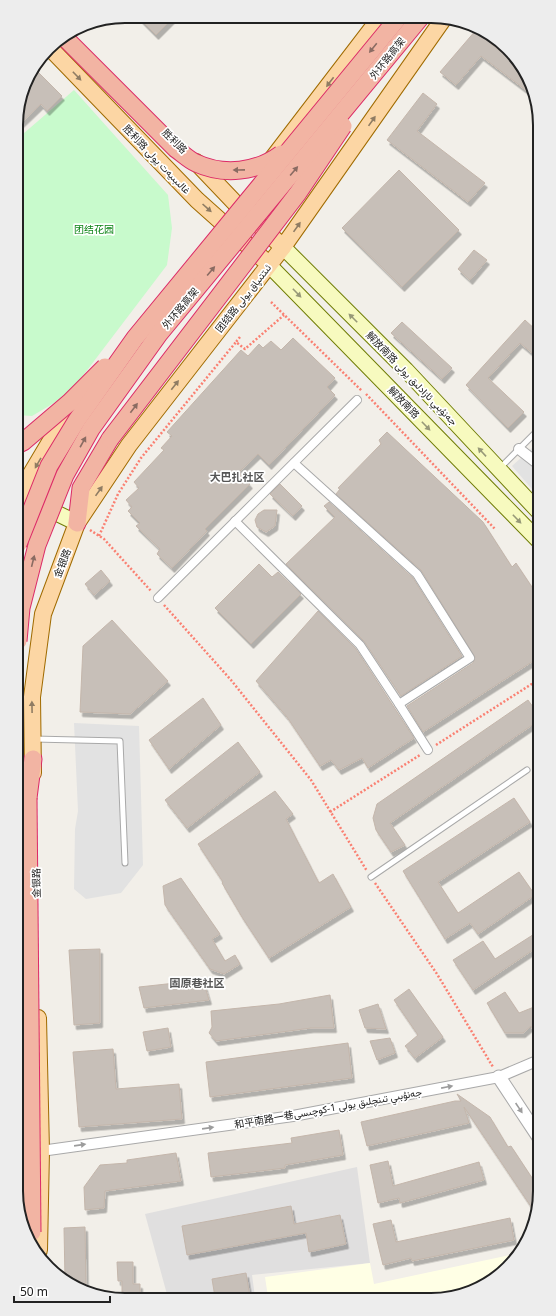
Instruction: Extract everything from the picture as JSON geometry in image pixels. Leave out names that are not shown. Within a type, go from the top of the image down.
[{"type":"highway","name":"外环路高架","points":[[23,531],[49,466],[77,420],[146,325],[394,23]]},
{"type":"highway","name":"外环路高架","points":[[23,600],[36,545],[65,475],[91,429],[159,334],[416,23]]},
{"type":"highway","points":[[67,40],[176,149],[196,163],[220,170],[245,170],[269,163],[289,149],[306,130]]},
{"type":"highway","points":[[77,523],[81,488],[110,439],[298,194],[394,50]]},
{"type":"highway","points":[[23,442],[70,402],[146,325]]},
{"type":"highway","points":[[28,1222],[28,798],[33,759]]},
{"type":"highway","points":[[23,1145],[27,1221]]},
{"type":"main road","points":[[23,488],[57,430],[157,314],[237,205],[376,23]]},
{"type":"main road","name":"团结路 ئىتتىپاق يولى","points":[[77,523],[129,445],[283,248],[440,24]]},
{"type":"main road","name":"胜利路","points":[[72,38],[237,205],[283,248]]},
{"type":"main road","name":"胜利路 غالىبىيەت يولى","points":[[54,52],[198,200],[269,265]]},
{"type":"main road","name":"解放南路 جەنۇبىي ئازادلىق يولى","points":[[283,248],[406,370],[533,506]]},
{"type":"main road","name":"解放南路","points":[[269,265],[533,535]]},
{"type":"main road","points":[[23,442],[57,430]]},
{"type":"main road","points":[[23,498],[77,523]]},
{"type":"main road","name":"金银路","points":[[39,1246],[41,1151],[32,697],[43,614],[77,523]]},
{"type":"street","points":[[158,598],[357,400]]},
{"type":"street","points":[[519,449],[533,459]]},
{"type":"street","points":[[294,463],[417,574],[470,658],[399,704]]},
{"type":"street","points":[[235,521],[360,645],[428,750]]},
{"type":"street","points":[[23,961],[37,962]]},
{"type":"street","name":"和平南路一巷جەنۇبىي تىنچلىق يولى 1-كوچىسى","points":[[41,1151],[293,1116],[499,1077],[533,1063]]},
{"type":"street","points":[[499,1077],[533,1128]]},
{"type":"lane","points":[[499,470],[533,435]]},
{"type":"lane","points":[[33,739],[120,740],[125,863]]},
{"type":"lane","points":[[371,877],[527,770]]},
{"type":"path","points":[[271,302],[364,392],[495,528]]},
{"type":"path","points":[[236,342],[246,350],[284,315]]},
{"type":"path","points":[[99,536],[118,494],[142,458],[240,338]]},
{"type":"path","points":[[357,400],[364,392]]},
{"type":"path","points":[[77,523],[104,539],[158,598],[231,680],[311,780],[371,877],[437,974],[499,1077]]},
{"type":"shaded area","points":[[532,448],[533,449],[533,490],[512,466]]},
{"type":"shaded area","points":[[74,723],[139,726],[143,865],[121,893],[86,899],[74,889],[75,829],[78,811]]},
{"type":"shaded area","points":[[357,1167],[370,1263],[252,1275],[254,1293],[167,1293],[145,1214]]},
{"type":"shaded area","points":[[511,1255],[488,1276],[457,1290],[444,1292],[267,1293],[265,1277],[370,1263],[374,1284]]},
{"type":"green space","name":"团结花园","points":[[74,90],[168,195],[172,228],[167,265],[69,394],[32,416],[23,415],[23,134]]},
{"type":"building","points":[[144,23],[168,23],[156,35]]},
{"type":"building","points":[[474,33],[488,40],[508,58],[516,68],[527,91],[481,56],[456,85],[440,72]]},
{"type":"building","points":[[38,72],[62,96],[47,111],[41,104],[23,121],[26,99]]},
{"type":"building","points":[[423,93],[437,104],[417,131],[485,183],[468,202],[387,140]]},
{"type":"building","points":[[399,170],[459,230],[402,287],[342,228]]},
{"type":"building","points":[[474,250],[487,260],[470,280],[458,269]]},
{"type":"building","points":[[525,320],[533,327],[533,354],[520,343],[488,378],[524,412],[508,428],[466,385]]},
{"type":"building","points":[[402,322],[452,368],[442,379],[391,333]]},
{"type":"building","points":[[293,338],[335,378],[327,387],[335,395],[269,465],[258,454],[239,472],[250,484],[205,529],[207,531],[172,568],[157,554],[160,549],[136,526],[140,523],[128,511],[132,507],[126,500],[139,488],[134,482],[164,450],[161,448],[172,436],[167,432],[241,350],[248,356],[259,344],[263,348],[271,341],[281,350]]},
{"type":"building","points":[[387,432],[483,522],[512,567],[516,563],[533,588],[533,661],[423,732],[407,706],[473,663],[475,657],[421,570],[336,494],[340,489],[338,488],[381,444],[379,440]]},
{"type":"building","points":[[280,484],[302,506],[293,516],[270,494]]},
{"type":"building","points":[[329,502],[413,578],[462,656],[401,696],[364,641],[286,564],[335,517],[324,506]]},
{"type":"building","points":[[264,510],[277,510],[275,526],[266,532],[257,527],[255,520],[258,514]]},
{"type":"building","points":[[259,564],[272,577],[278,572],[301,594],[251,644],[215,608]]},
{"type":"building","points":[[101,570],[110,581],[94,595],[85,584]]},
{"type":"building","points":[[318,611],[356,649],[414,738],[368,768],[362,758],[339,770],[331,760],[320,766],[287,717],[256,681]]},
{"type":"building","points":[[112,620],[168,681],[130,714],[80,712],[83,646]]},
{"type":"building","points":[[203,698],[221,725],[169,769],[149,740]]},
{"type":"building","points":[[528,700],[533,707],[533,724],[390,823],[405,845],[391,852],[376,830],[373,818],[377,804]]},
{"type":"building","points":[[238,742],[260,772],[187,828],[165,800]]},
{"type":"building","points":[[275,791],[293,814],[286,819],[319,883],[333,874],[351,907],[269,958],[242,917],[222,883],[223,882],[198,844]]},
{"type":"building","points":[[514,798],[530,822],[438,882],[458,913],[519,872],[533,892],[533,896],[478,934],[470,923],[445,939],[403,871]]},
{"type":"building","points":[[181,878],[220,934],[212,939],[225,961],[235,955],[240,964],[224,974],[210,969],[165,905],[163,886]]},
{"type":"building","points":[[533,935],[533,950],[473,990],[453,960],[483,941],[495,959]]},
{"type":"building","points":[[100,949],[100,1023],[74,1025],[69,950]]},
{"type":"building","points":[[203,980],[209,1000],[144,1008],[139,987]]},
{"type":"building","points":[[409,989],[443,1037],[415,1058],[405,1046],[418,1035],[394,1000]]},
{"type":"building","points":[[505,992],[519,1013],[533,1007],[533,1030],[531,1026],[523,1033],[505,1033],[487,1003]]},
{"type":"building","points":[[330,995],[334,1028],[311,1028],[216,1041],[209,1033],[212,1027],[211,1011],[279,1004]]},
{"type":"building","points":[[378,1004],[386,1029],[365,1028],[359,1010]]},
{"type":"building","points":[[168,1028],[171,1047],[147,1051],[143,1032]]},
{"type":"building","points":[[390,1038],[395,1053],[377,1060],[370,1041]]},
{"type":"building","points":[[348,1043],[352,1078],[210,1097],[206,1062]]},
{"type":"building","points":[[113,1049],[116,1089],[179,1084],[182,1119],[79,1127],[73,1052]]},
{"type":"building","points":[[457,1094],[490,1117],[508,1147],[511,1146],[533,1179],[532,1207],[464,1107],[469,1123],[367,1146],[361,1122],[455,1101],[461,1101]]},
{"type":"building","points":[[339,1130],[343,1155],[285,1165],[285,1168],[211,1177],[208,1153],[292,1143],[291,1138]]},
{"type":"building","points":[[176,1153],[181,1181],[105,1191],[104,1208],[85,1210],[84,1187],[100,1165],[127,1163],[127,1160]]},
{"type":"building","points":[[388,1161],[393,1186],[479,1162],[484,1180],[400,1203],[399,1198],[378,1203],[370,1165]]},
{"type":"building","points":[[291,1206],[294,1224],[340,1215],[346,1244],[309,1252],[306,1233],[187,1255],[182,1226]]},
{"type":"building","points":[[510,1218],[514,1240],[412,1261],[411,1258],[383,1265],[373,1224],[391,1220],[396,1242]]},
{"type":"building","points":[[85,1227],[86,1285],[65,1274],[64,1228]]},
{"type":"building","points":[[117,1262],[133,1262],[133,1284],[140,1284],[140,1293],[122,1293],[122,1281],[118,1281]]},
{"type":"building","points":[[246,1273],[249,1293],[214,1293],[212,1279]]},
{"type":"district","name":"大巴扎社区","points":[[237,476]]},
{"type":"district","name":"固原巷社区","points":[[197,982]]}]
